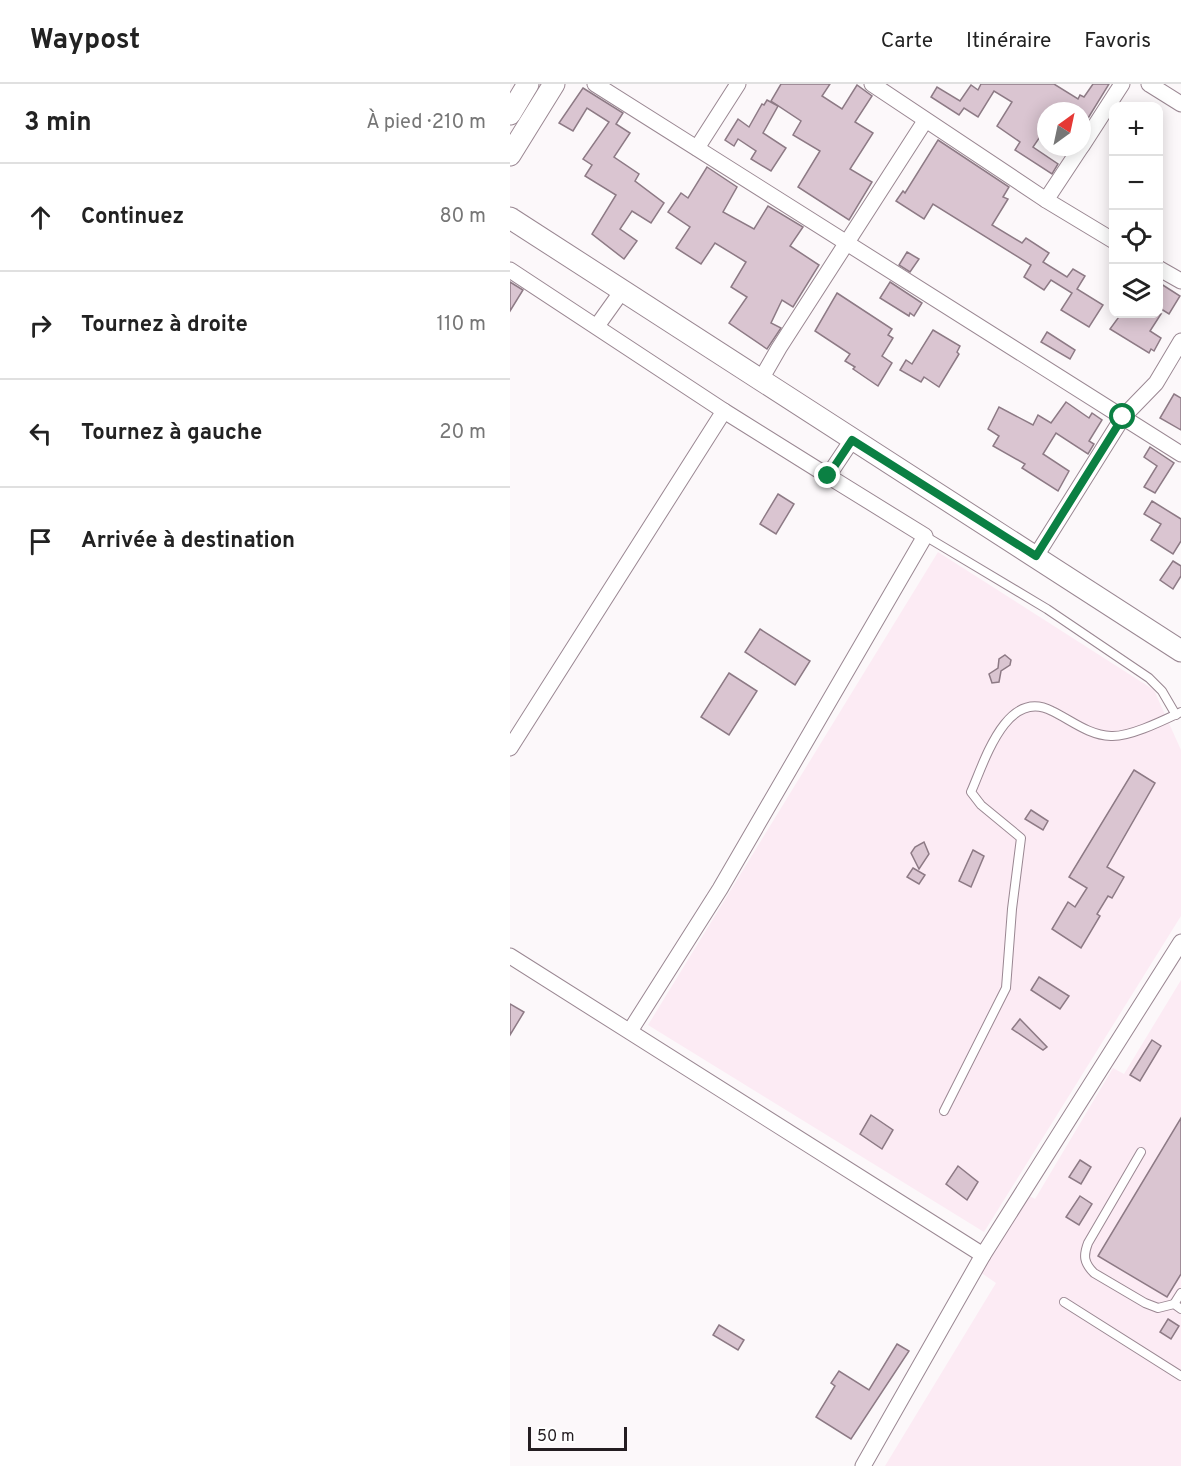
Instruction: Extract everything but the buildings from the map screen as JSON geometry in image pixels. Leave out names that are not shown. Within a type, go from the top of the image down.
[{"type":"street","points":[[510,114],[528,84]]},
{"type":"street","points":[[510,155],[554,84]]},
{"type":"street","points":[[595,84],[1181,454]]},
{"type":"street","points":[[697,148],[738,84]]},
{"type":"street","points":[[872,84],[1046,200],[1109,238]]},
{"type":"street","points":[[1091,132],[1122,84]]},
{"type":"street","points":[[1149,84],[1181,104]]},
{"type":"street","points":[[760,381],[925,121]]},
{"type":"street","points":[[1046,200],[1075,156]]},
{"type":"street","points":[[510,218],[616,299],[760,381],[846,448],[1036,556],[1181,651]]},
{"type":"street","points":[[510,270],[599,323],[724,411],[830,473],[925,536],[720,889],[630,1031]]},
{"type":"street","points":[[1163,271],[1181,281]]},
{"type":"street","points":[[599,323],[616,299]]},
{"type":"street","points":[[1036,556],[1123,417],[1155,383],[1181,341]]},
{"type":"street","points":[[510,748],[724,411]]},
{"type":"street","points":[[830,473],[846,448]]},
{"type":"street","points":[[862,1466],[983,1255],[1181,942]]},
{"type":"street","points":[[510,956],[983,1255]]},
{"type":"lane","points":[[925,536],[1047,609],[1141,672],[1162,691],[1178,713],[1112,736],[1090,732],[1049,709],[1027,707],[1007,719],[998,733],[971,792],[981,805],[1021,838],[1012,909],[1006,988],[945,1111]]},
{"type":"lane","points":[[1141,1152],[1088,1243],[1084,1256],[1094,1273],[1145,1303],[1158,1308],[1177,1307],[1181,1293]]},
{"type":"lane","points":[[1064,1302],[1181,1376]]},
{"type":"shaded area","points":[[938,552],[1154,690],[1181,750],[1181,916],[984,1232],[648,1025]]},
{"type":"shaded area","points":[[1181,980],[1181,1466],[885,1466],[996,1283],[980,1272],[1026,1194],[1035,1199],[1113,1068],[1124,1074]]},
{"type":"route","points":[[828,476],[839,456],[852,440],[1036,556],[1123,417]]}]
